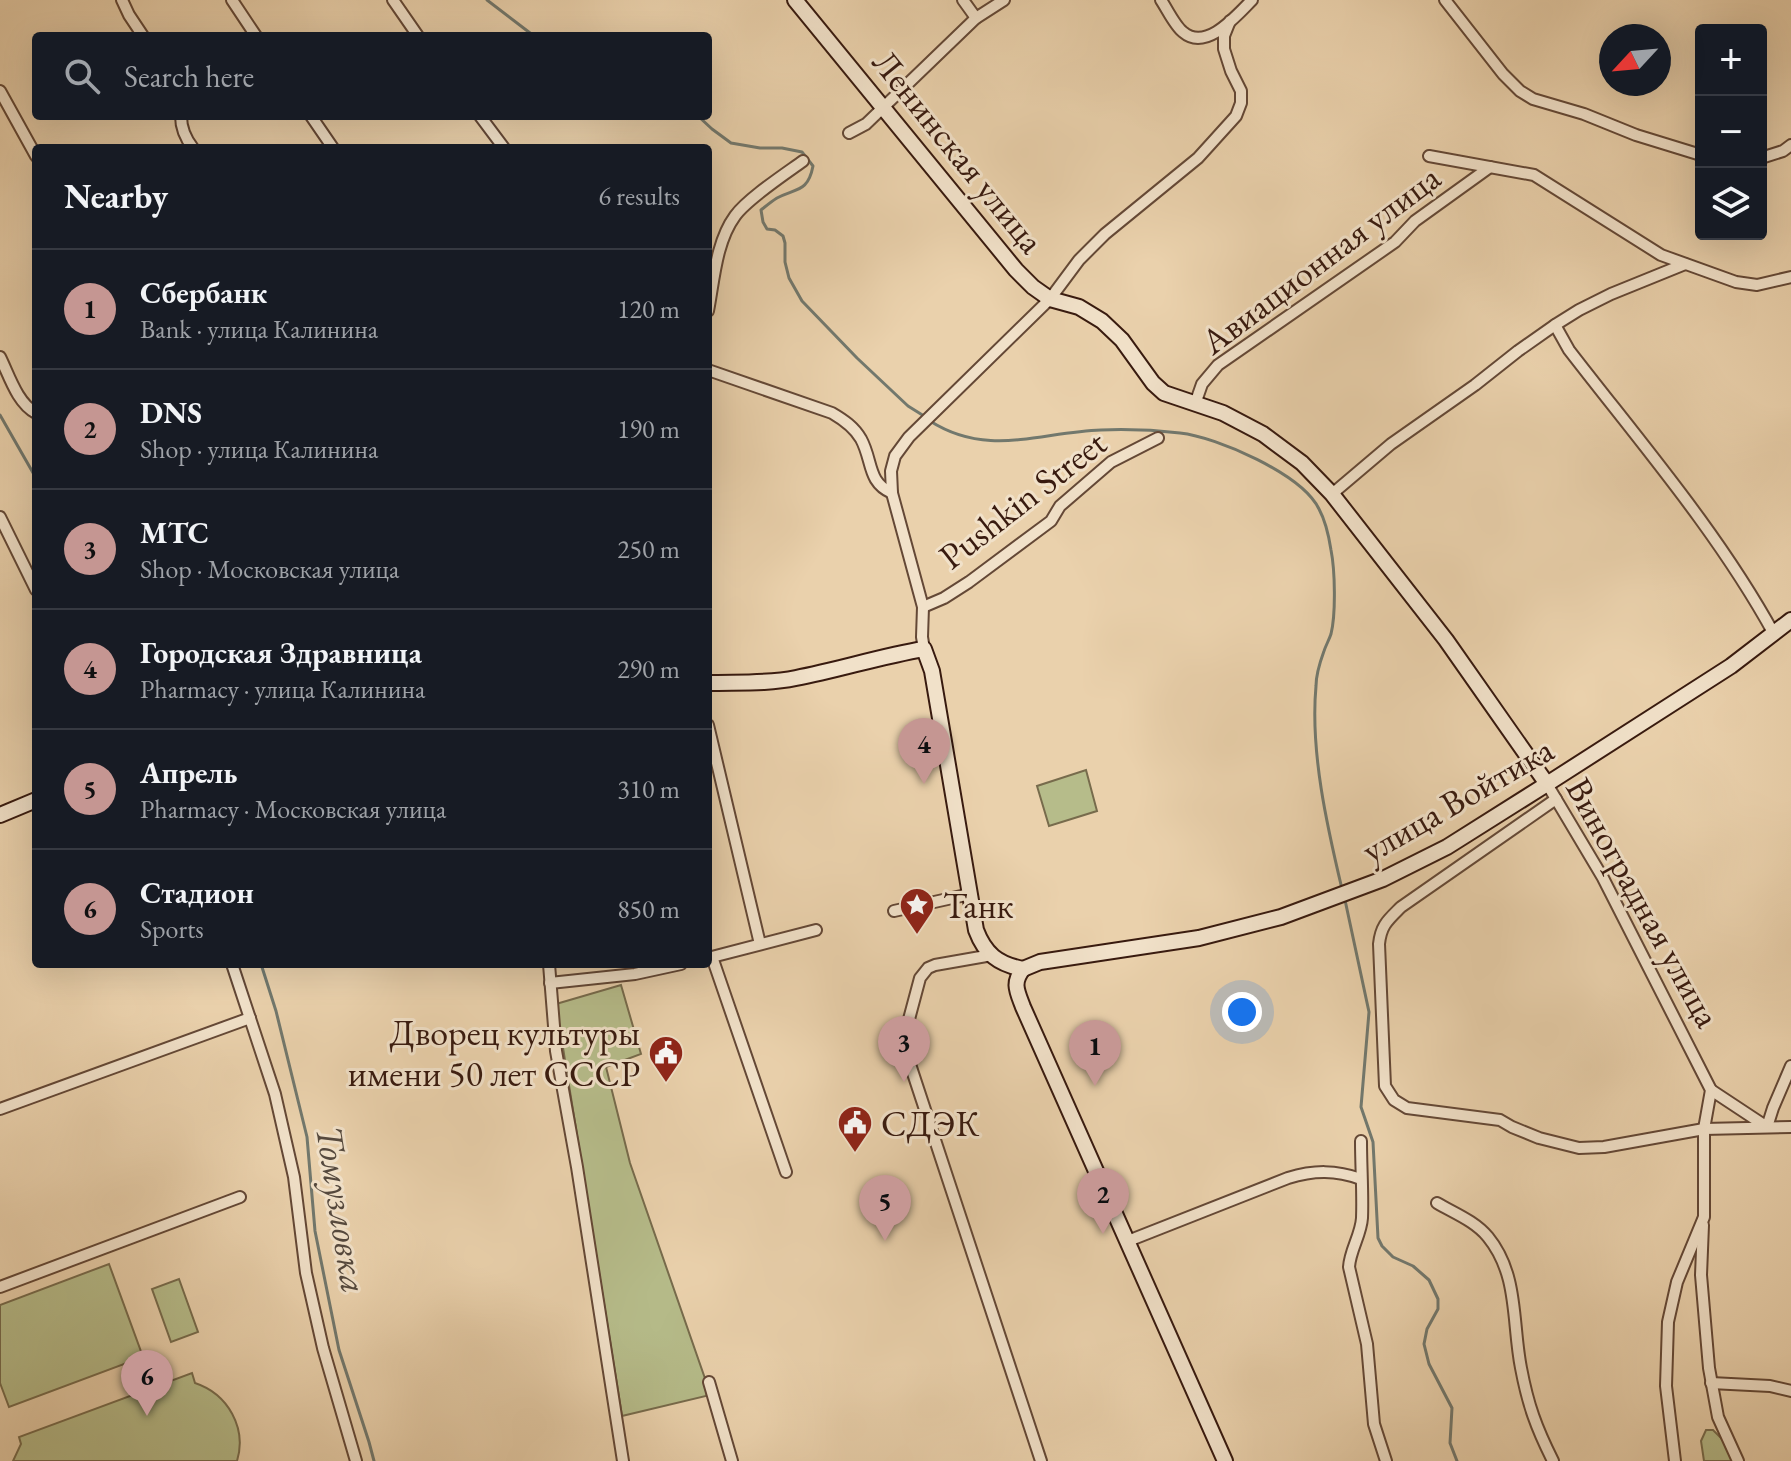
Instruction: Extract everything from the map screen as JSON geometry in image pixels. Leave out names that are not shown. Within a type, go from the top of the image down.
[{"type":"main road","name":"Ленинская улица","points":[[795,0],[1016,270],[1050,299]]},
{"type":"main road","name":"Виноградная улица","points":[[1050,299],[1079,307],[1102,321],[1122,340],[1153,383],[1164,393],[1223,413],[1263,434],[1302,463],[1332,494],[1446,640],[1547,784]]},
{"type":"main road","name":"улица Войтика","points":[[1023,969],[1040,962],[1199,938],[1281,917],[1383,879],[1447,847],[1547,784],[1731,666],[1791,620]]},
{"type":"main road","points":[[712,683],[794,678],[924,649],[932,671],[976,930],[982,944],[999,961],[1023,969],[1017,977],[1016,987],[1023,1007],[1225,1461]]},
{"type":"main road","points":[[0,815],[32,802]]},
{"type":"street","points":[[122,0],[140,32]]},
{"type":"street","points":[[232,0],[253,32]]},
{"type":"street","points":[[393,0],[415,32]]},
{"type":"street","points":[[963,0],[976,18]]},
{"type":"street","points":[[849,133],[866,124],[976,18],[1004,0]]},
{"type":"street","points":[[1161,0],[1183,33],[1196,39],[1205,39],[1252,0]]},
{"type":"street","points":[[1445,0],[1503,74],[1533,99],[1695,153]]},
{"type":"street","points":[[924,649],[923,607],[892,493],[891,471],[895,456],[907,439],[1050,299],[1079,260],[1105,234],[1198,158],[1236,116],[1241,91],[1224,49],[1224,36],[1230,21]]},
{"type":"street","points":[[0,91],[32,149]]},
{"type":"street","points":[[181,120],[185,138],[190,144]]},
{"type":"street","points":[[314,120],[330,144]]},
{"type":"street","points":[[483,120],[501,144]]},
{"type":"street","points":[[1767,156],[1791,145]]},
{"type":"street","name":"Авиационная улица","points":[[1429,156],[1534,175],[1661,255],[1736,282],[1757,285],[1791,277]]},
{"type":"street","points":[[712,292],[727,229],[737,213],[803,161]]},
{"type":"street","name":"Авиационная улица","points":[[1195,404],[1202,384],[1218,365],[1395,242],[1415,221],[1490,167]]},
{"type":"street","points":[[1332,494],[1391,444],[1555,325],[1611,294],[1685,264]]},
{"type":"street","points":[[1555,325],[1569,350],[1715,539],[1774,634]]},
{"type":"street","points":[[0,357],[23,402],[32,411]]},
{"type":"street","points":[[712,371],[840,418],[859,437],[875,481],[892,493]]},
{"type":"street","name":"Pushkin Street","points":[[923,607],[969,582],[1051,521],[1060,506],[1111,462],[1158,438]]},
{"type":"street","points":[[0,517],[32,582]]},
{"type":"street","points":[[712,742],[760,944]]},
{"type":"street","name":"Виноградная улица","points":[[1547,784],[1603,878],[1711,1090]]},
{"type":"street","points":[[1556,799],[1401,907],[1380,931],[1385,1086],[1394,1100],[1407,1108],[1500,1120],[1539,1138],[1579,1148],[1604,1147],[1704,1129],[1791,1127]]},
{"type":"street","points":[[894,911],[970,894]]},
{"type":"street","points":[[712,957],[816,930]]},
{"type":"street","points":[[992,955],[928,968],[920,978],[904,1046],[1041,1461]]},
{"type":"street","points":[[712,964],[786,1172]]},
{"type":"street","points":[[233,968],[275,1094],[294,1177],[306,1273],[323,1348],[356,1461]]},
{"type":"street","points":[[549,968],[556,1051],[623,1461]]},
{"type":"street","points":[[550,983],[663,968]]},
{"type":"street","points":[[0,1109],[250,1018]]},
{"type":"street","points":[[1767,1127],[1791,1066]]},
{"type":"street","points":[[1738,1461],[1718,1417],[1711,1383],[1701,1275],[1704,1129],[1711,1090],[1767,1127]]},
{"type":"street","points":[[1361,1141],[1362,1220],[1349,1267],[1367,1344],[1374,1424],[1386,1461]]},
{"type":"street","points":[[1128,1241],[1309,1171],[1361,1179]]},
{"type":"street","points":[[0,1287],[240,1197]]},
{"type":"street","points":[[1437,1203],[1474,1223],[1501,1255],[1514,1303],[1520,1365],[1530,1411],[1553,1461]]},
{"type":"street","points":[[1675,1461],[1666,1386],[1668,1322],[1677,1282],[1704,1217]]},
{"type":"street","points":[[709,1382],[732,1461]]},
{"type":"street","points":[[1711,1383],[1770,1386],[1791,1391]]},
{"type":"green space","points":[[1086,770],[1097,811],[1049,826],[1037,786]]},
{"type":"green space","points":[[621,985],[641,1054],[606,1067],[630,1163],[709,1390],[706,1396],[622,1416],[556,1004]]},
{"type":"green space","points":[[109,1264],[143,1357],[9,1407],[0,1383],[0,1305]]},
{"type":"green space","points":[[179,1279],[198,1332],[171,1342],[152,1289]]},
{"type":"green space","points":[[192,1373],[195,1383],[217,1395],[232,1414],[239,1436],[237,1461],[13,1461],[21,1444],[19,1437]]},
{"type":"green space","points":[[1706,1430],[1713,1430],[1722,1439],[1733,1461],[1704,1461],[1701,1441]]},
{"type":"waterway","points":[[487,0],[529,32]]},
{"type":"waterway","points":[[702,120],[731,143],[802,152],[813,166],[805,185],[777,198],[761,210],[763,222],[767,229],[783,236],[789,278],[802,301],[857,358],[908,406],[924,416]]},
{"type":"waterway","name":"Томузловка","points":[[0,415],[32,471]]},
{"type":"waterway","points":[[930,421],[951,432],[994,441],[1111,430],[1160,431],[1196,436],[1257,459],[1310,496],[1325,523],[1333,569],[1333,625],[1317,677],[1315,736],[1326,814],[1342,889]]},
{"type":"waterway","points":[[1345,900],[1369,1012],[1361,1107],[1373,1142],[1378,1238],[1393,1257],[1413,1266],[1429,1280],[1438,1299],[1438,1309],[1427,1329],[1424,1344],[1429,1364],[1452,1408],[1450,1443],[1457,1461]]},
{"type":"waterway","name":"Томузловка","points":[[262,968],[307,1137],[315,1231],[339,1350],[374,1461]]},
{"type":"place","name":"Городская Здравница","points":[[924,784]]},
{"type":"place","name":"Танк","points":[[917,936]]},
{"type":"place","name":"МТС","points":[[904,1082]]},
{"type":"place","name":"Дворец культуры имени 50 лет СССР","points":[[666,1084]]},
{"type":"place","name":"Сбербанк","points":[[1095,1086]]},
{"type":"place","name":"СДЭК","points":[[855,1154]]},
{"type":"place","name":"DNS","points":[[1103,1234]]},
{"type":"place","name":"Апрель","points":[[885,1241]]},
{"type":"place","name":"Стадион","points":[[147,1416]]}]
